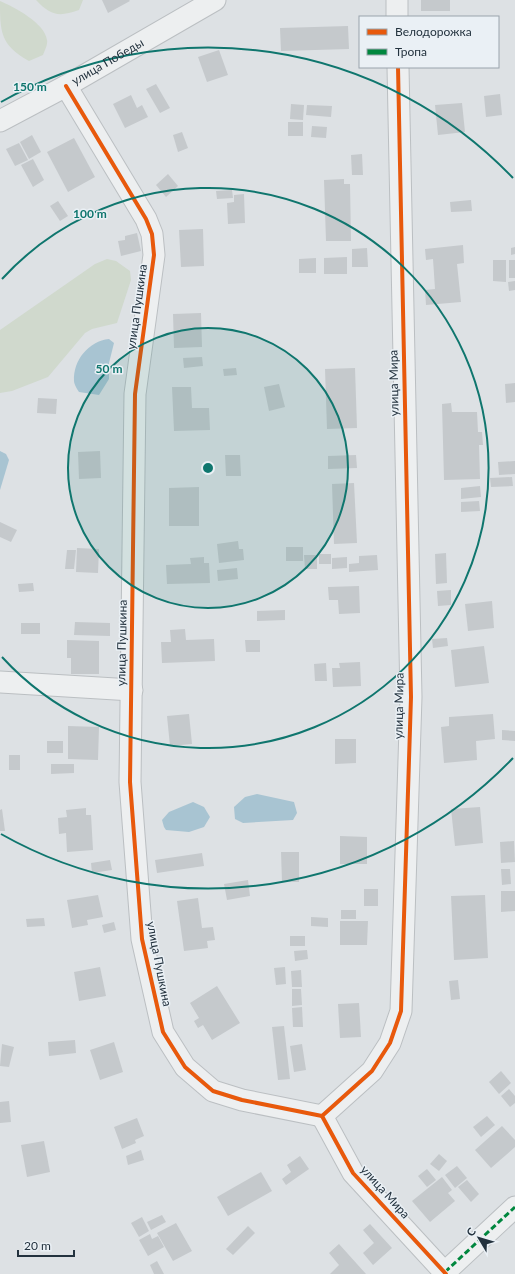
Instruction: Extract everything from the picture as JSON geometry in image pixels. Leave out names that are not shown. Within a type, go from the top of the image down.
[{"type":"street","name":"улица Победы","points":[[0,121],[66,86],[214,0]]},
{"type":"street","points":[[397,0],[397,16]]},
{"type":"street","name":"улица Мира","points":[[398,68],[410,697],[401,1010],[390,1043],[372,1071],[322,1116],[353,1174],[445,1273]]},
{"type":"street","name":"улица Пушкина","points":[[66,86],[146,219],[152,234],[154,255],[135,394],[130,782],[142,939],[163,1032],[184,1068],[213,1091],[242,1100],[322,1116]]},
{"type":"street","points":[[0,682],[132,690]]},
{"type":"street","points":[[445,1273],[515,1207]]},
{"type":"shaded area","points":[[36,0],[83,0],[79,10],[66,14],[56,14],[46,9]]},
{"type":"shaded area","points":[[0,1],[28,16],[41,28],[45,34],[47,42],[43,55],[29,61],[19,55],[7,43],[0,21]]},
{"type":"shaded area","points":[[107,259],[116,261],[130,271],[131,280],[117,323],[92,329],[85,333],[48,377],[12,391],[0,393],[0,330],[95,264]]},
{"type":"water","points":[[109,339],[114,343],[109,363],[109,379],[99,395],[79,392],[75,385],[74,373],[79,359],[95,343]]},
{"type":"water","points":[[0,451],[6,454],[9,460],[0,490]]},
{"type":"water","points":[[257,794],[294,802],[297,813],[293,820],[243,823],[235,819],[234,807],[245,797]]},
{"type":"water","points":[[193,802],[204,807],[210,817],[204,827],[189,832],[166,830],[162,820],[169,812]]},
{"type":"building","points":[[102,0],[129,0],[130,1],[108,13]]},
{"type":"building","points":[[421,0],[450,0],[450,11],[421,11]]},
{"type":"building","points":[[348,26],[349,49],[281,51],[280,28]]},
{"type":"building","points":[[219,50],[228,75],[207,82],[198,57]]},
{"type":"building","points":[[156,84],[170,108],[160,113],[146,89]]},
{"type":"building","points":[[500,94],[502,115],[486,117],[484,96]]},
{"type":"building","points":[[131,95],[137,108],[142,105],[148,117],[125,128],[113,104]]},
{"type":"building","points":[[462,103],[465,132],[438,135],[435,105]]},
{"type":"building","points":[[291,104],[304,105],[303,120],[290,119]]},
{"type":"building","points":[[307,105],[332,106],[331,117],[306,115]]},
{"type":"building","points":[[288,122],[303,122],[303,136],[288,136]]},
{"type":"building","points":[[312,126],[327,127],[326,138],[311,137]]},
{"type":"building","points":[[182,132],[188,148],[178,152],[173,135]]},
{"type":"building","points":[[32,135],[41,152],[29,159],[20,142]]},
{"type":"building","points":[[74,138],[95,177],[68,192],[47,152]]},
{"type":"building","points":[[19,143],[28,160],[15,166],[6,149]]},
{"type":"building","points":[[362,154],[363,175],[352,175],[351,155]]},
{"type":"building","points":[[33,159],[44,180],[33,187],[21,165]]},
{"type":"building","points":[[168,174],[178,186],[166,197],[156,185]]},
{"type":"building","points":[[344,179],[344,184],[350,184],[351,241],[326,241],[324,180]]},
{"type":"building","points":[[232,190],[233,198],[217,199],[216,191]]},
{"type":"building","points":[[244,194],[245,223],[228,224],[227,203],[234,202],[234,195]]},
{"type":"building","points":[[471,200],[472,211],[451,212],[450,202]]},
{"type":"building","points":[[58,201],[68,216],[60,221],[50,206]]},
{"type":"building","points":[[203,229],[204,266],[181,267],[179,230]]},
{"type":"building","points":[[137,233],[141,251],[121,256],[118,241],[125,240],[125,236]]},
{"type":"building","points":[[463,245],[464,263],[457,264],[461,302],[426,305],[425,290],[435,289],[433,259],[426,260],[425,249]]},
{"type":"building","points":[[515,247],[515,254],[511,255],[511,248]]},
{"type":"building","points":[[367,248],[368,267],[352,267],[352,249]]},
{"type":"building","points":[[347,257],[347,274],[324,274],[324,258]]},
{"type":"building","points":[[316,258],[316,273],[299,273],[299,259]]},
{"type":"building","points":[[493,260],[506,260],[506,282],[493,281]]},
{"type":"building","points":[[509,260],[515,260],[515,278],[509,278]]},
{"type":"building","points":[[515,281],[515,290],[509,291],[508,282]]},
{"type":"building","points":[[201,313],[202,347],[174,348],[173,314]]},
{"type":"building","points":[[202,357],[203,366],[184,368],[183,358]]},
{"type":"building","points":[[236,368],[237,375],[224,376],[223,369]]},
{"type":"building","points":[[355,368],[357,428],[327,429],[325,369]]},
{"type":"building","points":[[515,383],[515,402],[506,403],[505,384]]},
{"type":"building","points":[[279,384],[285,407],[269,411],[264,387]]},
{"type":"building","points":[[172,387],[191,387],[192,408],[209,408],[210,430],[174,431]]},
{"type":"building","points":[[38,398],[57,399],[56,414],[37,413]]},
{"type":"building","points":[[451,403],[452,412],[477,412],[478,432],[482,432],[483,445],[479,445],[480,479],[444,480],[442,404]]},
{"type":"building","points":[[100,451],[101,478],[79,479],[78,452]]},
{"type":"building","points":[[225,455],[240,455],[241,476],[226,476]]},
{"type":"building","points":[[356,455],[357,468],[328,469],[328,456]]},
{"type":"building","points":[[515,461],[515,474],[499,475],[498,462]]},
{"type":"building","points":[[512,477],[513,486],[491,487],[490,478]]},
{"type":"building","points":[[354,483],[357,543],[334,544],[332,484]]},
{"type":"building","points":[[480,486],[481,497],[461,499],[461,488]]},
{"type":"building","points":[[199,487],[199,526],[169,526],[169,488]]},
{"type":"building","points":[[479,501],[480,511],[461,512],[461,502]]},
{"type":"building","points":[[0,522],[17,530],[11,542],[0,537]]},
{"type":"building","points":[[238,541],[239,549],[243,549],[244,560],[219,563],[217,544]]},
{"type":"building","points":[[286,547],[303,547],[303,561],[286,561]]},
{"type":"building","points":[[77,548],[99,549],[98,573],[76,572]]},
{"type":"building","points":[[67,550],[76,550],[74,569],[65,569]]},
{"type":"building","points":[[446,553],[447,583],[436,584],[435,554]]},
{"type":"building","points":[[319,554],[331,554],[331,564],[319,564]]},
{"type":"building","points":[[304,555],[317,555],[317,569],[305,569]]},
{"type":"building","points":[[377,555],[378,570],[349,572],[349,564],[359,563],[359,556]]},
{"type":"building","points":[[204,557],[204,563],[209,563],[210,583],[167,584],[166,565],[191,564],[190,558]]},
{"type":"building","points":[[347,557],[347,568],[332,569],[332,558]]},
{"type":"building","points":[[237,568],[238,579],[218,581],[217,570]]},
{"type":"building","points":[[33,583],[34,591],[19,592],[18,584]]},
{"type":"building","points":[[359,586],[360,613],[339,614],[338,600],[329,600],[328,587]]},
{"type":"building","points":[[451,590],[451,605],[438,606],[437,591]]},
{"type":"building","points":[[492,601],[494,628],[468,631],[465,604]]},
{"type":"building","points":[[285,610],[285,620],[257,621],[257,611]]},
{"type":"building","points":[[75,622],[110,623],[110,636],[74,635]]},
{"type":"building","points":[[21,623],[40,623],[40,634],[21,634]]},
{"type":"building","points":[[185,629],[186,640],[214,639],[215,661],[162,663],[161,642],[171,642],[170,630]]},
{"type":"building","points":[[447,638],[448,646],[433,648],[432,639]]},
{"type":"building","points":[[67,640],[99,641],[99,674],[71,674],[71,658],[67,658]]},
{"type":"building","points":[[245,640],[260,640],[260,652],[246,652]]},
{"type":"building","points":[[484,646],[489,683],[455,687],[451,650]]},
{"type":"building","points":[[360,662],[361,686],[333,687],[332,668],[340,668],[339,663]]},
{"type":"building","points":[[326,663],[327,681],[315,681],[314,664]]},
{"type":"building","points":[[189,714],[192,744],[170,746],[167,716]]},
{"type":"building","points":[[493,714],[495,739],[476,741],[477,760],[444,763],[441,727],[449,726],[449,717]]},
{"type":"building","points":[[68,726],[99,727],[98,760],[68,759]]},
{"type":"building","points":[[502,730],[515,731],[515,741],[502,740]]},
{"type":"building","points":[[335,739],[356,739],[356,763],[335,764]]},
{"type":"building","points":[[47,741],[63,741],[63,753],[47,753]]},
{"type":"building","points":[[9,755],[20,755],[20,770],[9,770]]},
{"type":"building","points":[[51,764],[74,764],[74,773],[51,774]]},
{"type":"building","points":[[480,807],[483,843],[455,846],[451,809]]},
{"type":"building","points":[[86,808],[86,815],[91,815],[93,850],[67,852],[66,833],[59,834],[58,818],[67,817],[66,810]]},
{"type":"building","points":[[2,809],[5,831],[0,831],[0,810]]},
{"type":"building","points":[[340,836],[367,837],[367,864],[340,864]]},
{"type":"building","points":[[514,841],[515,862],[501,863],[500,842]]},
{"type":"building","points":[[281,852],[299,852],[299,882],[282,882]]},
{"type":"building","points":[[202,853],[204,866],[157,873],[155,860]]},
{"type":"building","points":[[110,860],[112,870],[92,873],[91,863]]},
{"type":"building","points":[[501,869],[510,869],[511,884],[502,885]]},
{"type":"building","points":[[248,880],[250,896],[227,900],[224,884]]},
{"type":"building","points":[[364,889],[378,889],[378,906],[364,906]]},
{"type":"building","points":[[501,891],[515,891],[515,911],[501,912]]},
{"type":"building","points":[[98,895],[103,917],[87,920],[88,925],[72,928],[67,900]]},
{"type":"building","points":[[485,895],[488,958],[454,960],[451,896]]},
{"type":"building","points":[[198,898],[202,928],[213,927],[215,940],[207,941],[208,948],[184,951],[177,901]]},
{"type":"building","points":[[341,910],[356,910],[356,919],[341,919]]},
{"type":"building","points":[[311,917],[328,918],[328,927],[311,926]]},
{"type":"building","points":[[44,918],[45,926],[27,927],[26,919]]},
{"type":"building","points":[[340,921],[368,921],[367,945],[340,945]]},
{"type":"building","points":[[114,922],[116,930],[104,933],[102,925]]},
{"type":"building","points":[[290,936],[305,936],[305,946],[290,946]]},
{"type":"building","points":[[307,950],[308,959],[295,961],[294,951]]},
{"type":"building","points":[[100,967],[106,996],[79,1001],[74,972]]},
{"type":"building","points":[[285,967],[286,984],[276,985],[274,968]]},
{"type":"building","points":[[301,970],[302,987],[292,987],[291,971]]},
{"type":"building","points":[[458,980],[460,999],[451,1000],[449,981]]},
{"type":"building","points":[[217,986],[240,1023],[212,1040],[203,1025],[198,1028],[194,1021],[199,1018],[190,1003]]},
{"type":"building","points":[[292,989],[301,989],[302,1005],[292,1006]]},
{"type":"building","points":[[359,1003],[361,1037],[340,1038],[338,1004]]},
{"type":"building","points":[[302,1007],[303,1027],[293,1027],[292,1008]]},
{"type":"building","points":[[284,1026],[290,1079],[278,1080],[272,1027]]},
{"type":"building","points":[[75,1040],[76,1053],[49,1056],[48,1042]]},
{"type":"building","points":[[114,1042],[123,1072],[100,1080],[90,1050]]},
{"type":"building","points":[[2,1044],[14,1047],[9,1067],[0,1066]]},
{"type":"building","points":[[302,1044],[306,1070],[294,1072],[290,1046]]},
{"type":"building","points":[[501,1071],[511,1083],[499,1094],[489,1082]]},
{"type":"building","points":[[509,1089],[515,1096],[515,1103],[510,1107],[501,1096]]},
{"type":"building","points":[[9,1101],[11,1122],[0,1123],[0,1102]]},
{"type":"building","points":[[487,1116],[495,1125],[481,1137],[473,1127]]},
{"type":"building","points":[[137,1118],[144,1136],[135,1140],[136,1143],[122,1149],[114,1127]]},
{"type":"building","points":[[502,1126],[515,1140],[515,1147],[491,1168],[475,1150]]},
{"type":"building","points":[[44,1141],[50,1172],[27,1177],[21,1145]]},
{"type":"building","points":[[141,1150],[144,1160],[128,1165],[126,1156]]},
{"type":"building","points":[[439,1154],[447,1161],[439,1171],[430,1164]]},
{"type":"building","points":[[300,1156],[309,1169],[286,1185],[282,1179],[291,1172],[287,1165]]},
{"type":"building","points":[[457,1166],[467,1178],[455,1188],[445,1175]]},
{"type":"building","points":[[427,1169],[436,1180],[427,1187],[418,1176]]},
{"type":"building","points":[[261,1172],[272,1191],[228,1216],[217,1197]]},
{"type":"building","points":[[442,1177],[452,1190],[448,1193],[455,1201],[430,1222],[412,1201]]},
{"type":"building","points":[[467,1180],[479,1194],[471,1202],[458,1187]]},
{"type":"building","points":[[162,1215],[166,1222],[151,1230],[147,1222]]},
{"type":"building","points":[[142,1217],[149,1231],[139,1237],[131,1223]]},
{"type":"building","points":[[176,1223],[192,1251],[173,1261],[157,1233]]},
{"type":"building","points":[[370,1224],[392,1248],[373,1265],[363,1253],[374,1243],[363,1230]]},
{"type":"building","points":[[248,1226],[255,1233],[233,1255],[226,1249]]},
{"type":"building","points":[[150,1234],[152,1239],[158,1236],[164,1247],[148,1256],[139,1240]]},
{"type":"building","points":[[339,1244],[366,1274],[330,1274],[339,1265],[329,1253]]},
{"type":"building","points":[[157,1261],[164,1274],[154,1274],[150,1265]]},
{"type":"marked path","points":[[445,1272],[515,1207]]},
{"type":"cycle path","points":[[398,68],[411,697],[401,1011],[390,1043],[372,1071],[322,1116],[353,1173],[446,1274]]},
{"type":"cycle path","points":[[66,86],[146,219],[152,234],[154,255],[135,394],[130,782],[142,939],[163,1032],[185,1067],[213,1091],[242,1100],[322,1116]]}]
